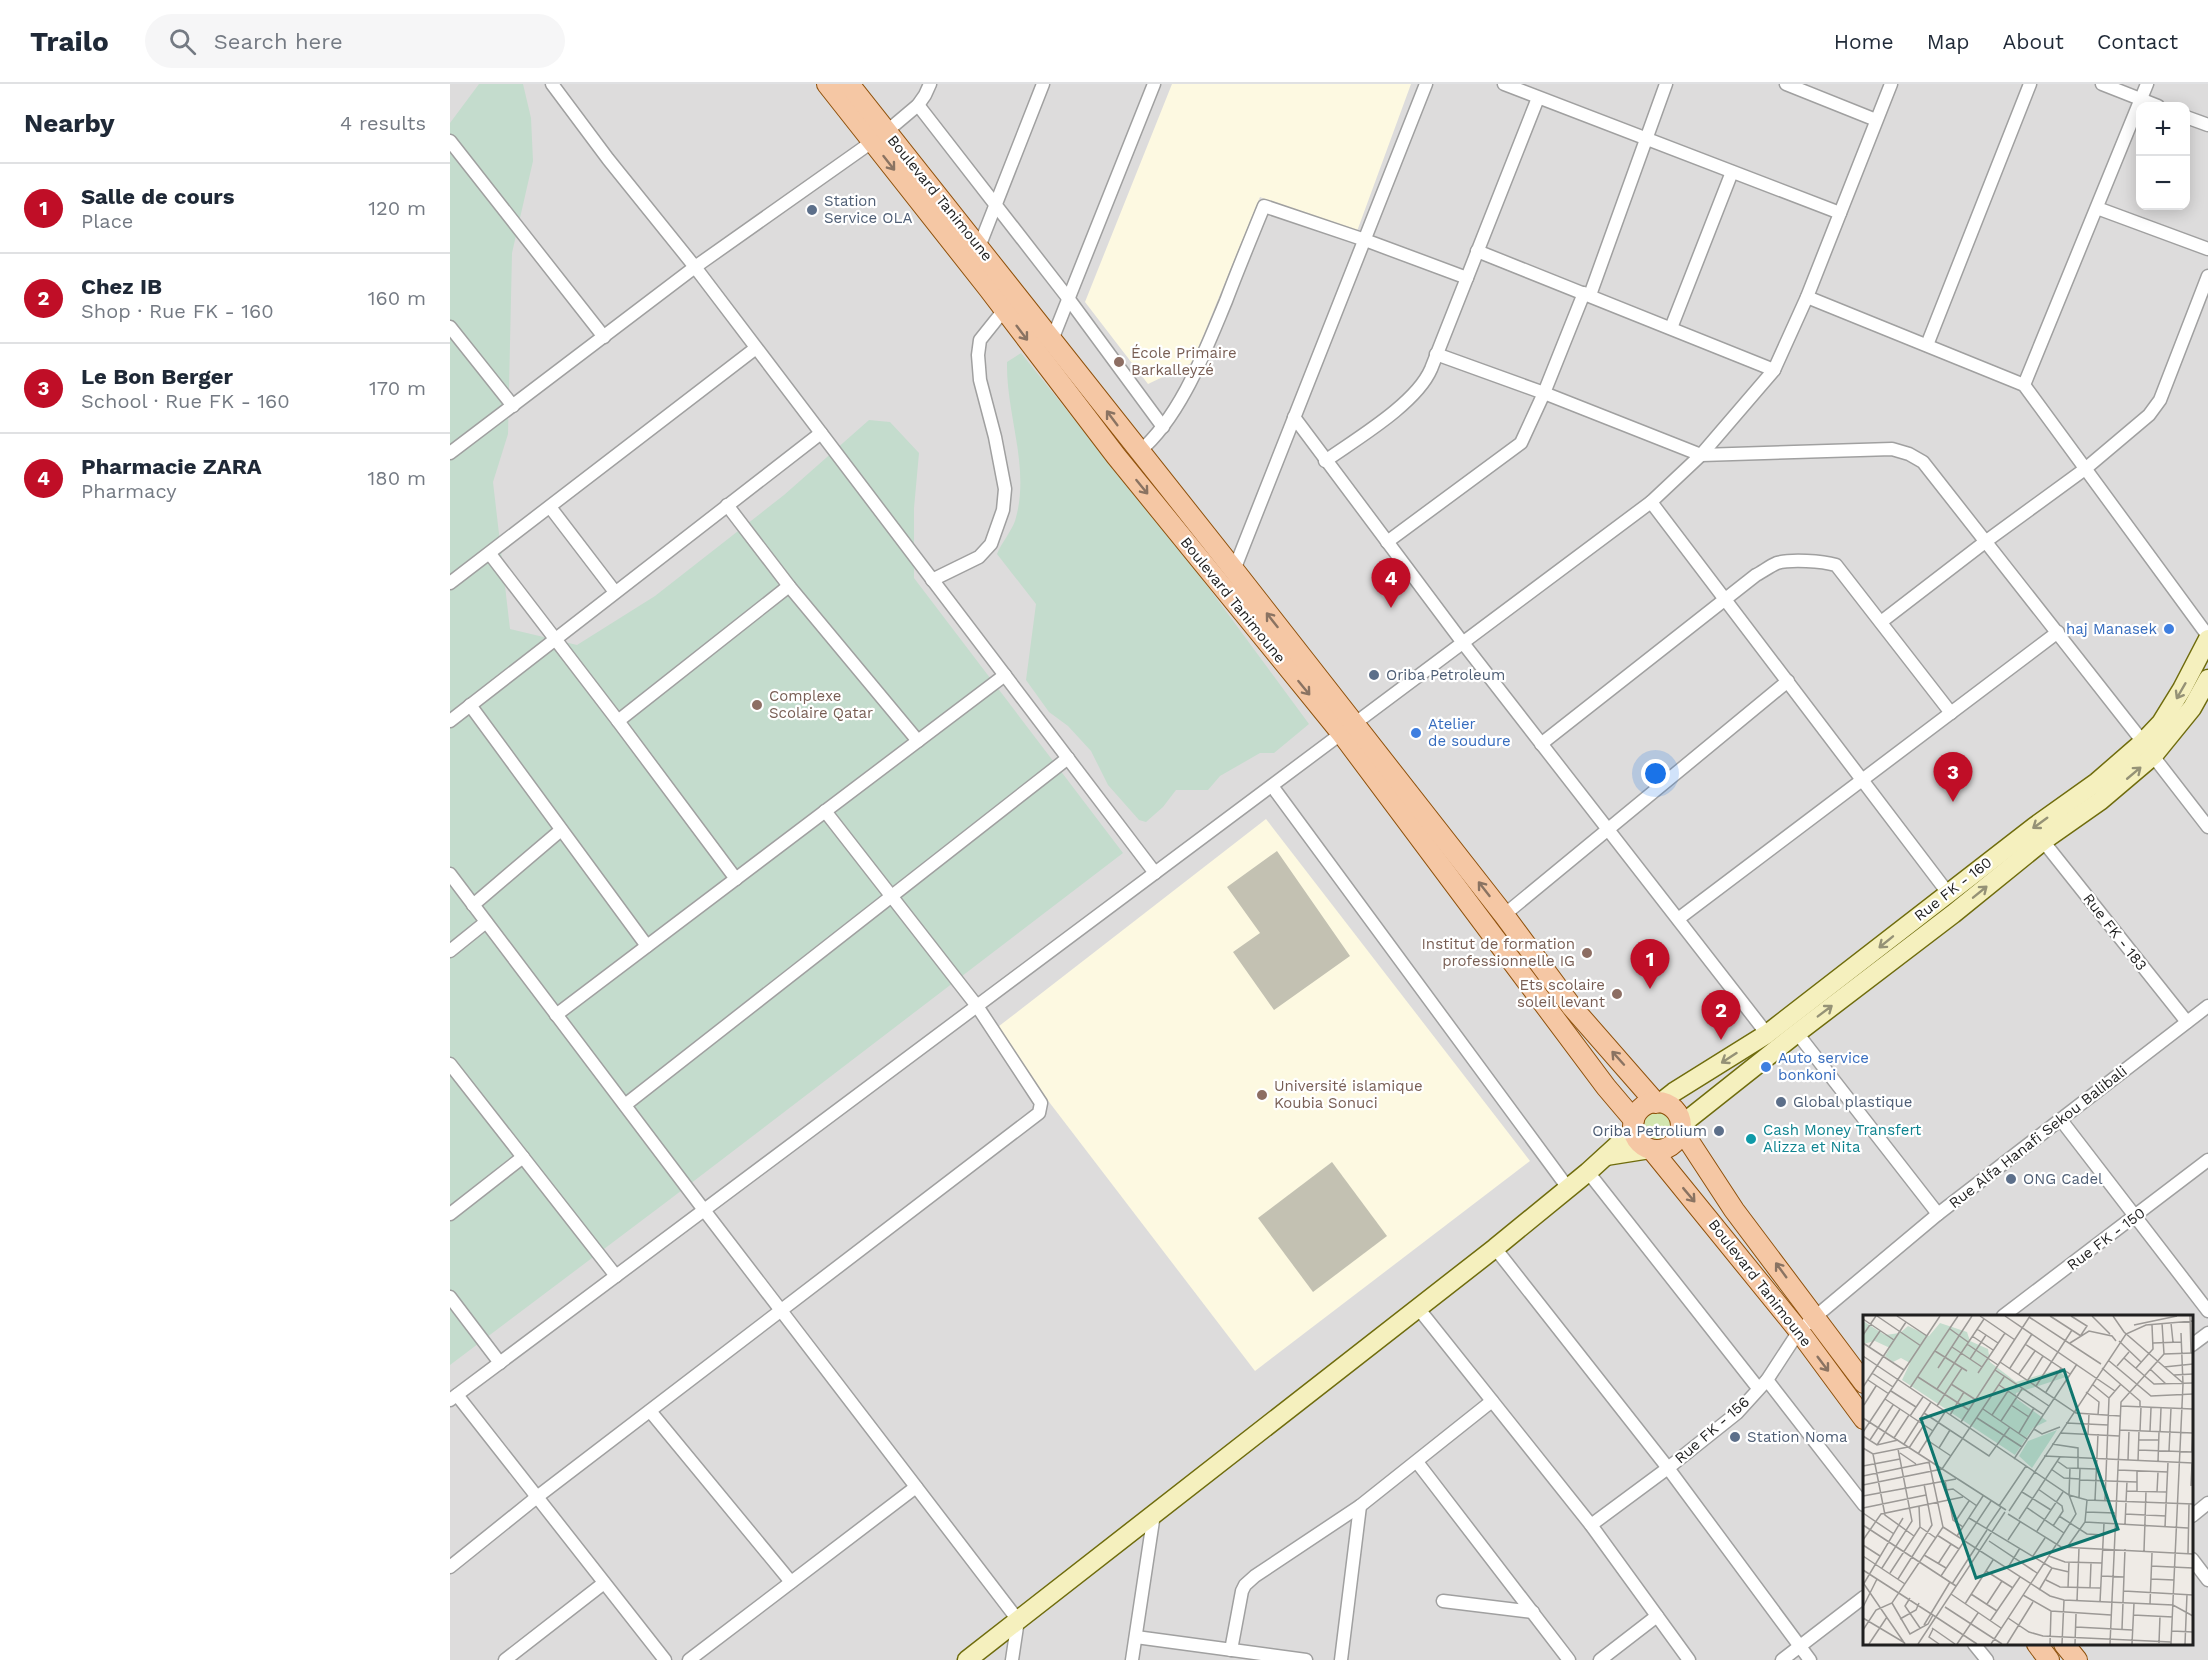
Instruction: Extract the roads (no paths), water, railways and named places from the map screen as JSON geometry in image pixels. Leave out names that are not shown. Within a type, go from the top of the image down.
[{"type":"main road","name":"Boulevard Tanimoune","points":[[827,84],[879,137],[979,247],[1234,570],[1634,1125]]},
{"type":"main road","name":"Boulevard Tanimoune","points":[[849,84],[879,137],[1004,309],[1116,456],[1504,915],[1572,1007],[1658,1103]]},
{"type":"main road","name":"Rue FK - 160","points":[[2167,728],[2182,689],[2208,638]]},
{"type":"main road","name":"Rue FK - 160","points":[[1681,1127],[1797,1033],[1953,914],[2043,841],[2100,801],[2167,728],[2192,708],[2208,679]]},
{"type":"main road","name":"Rue FK - 160","points":[[1658,1103],[1767,1034],[1948,893],[2097,782],[2148,749]]},
{"type":"main road","points":[[967,1660],[1495,1248],[1588,1172],[1634,1125],[1640,1110],[1650,1103],[1658,1103],[1675,1110],[1681,1127],[1679,1137],[1668,1148],[1606,1156]]},
{"type":"main road","points":[[1634,1125],[1639,1142],[1651,1149]]},
{"type":"main road","name":"Boulevard Tanimoune","points":[[1681,1127],[1734,1210],[1863,1382]]},
{"type":"main road","name":"Boulevard Tanimoune","points":[[1651,1149],[1799,1331],[1863,1418]]},
{"type":"main road","points":[[2038,1645],[2049,1660]]},
{"type":"main road","points":[[2065,1645],[2077,1660]]},
{"type":"street","points":[[552,84],[608,159],[695,267],[1155,873]]},
{"type":"street","points":[[450,453],[695,267],[879,137],[918,105],[930,84]]},
{"type":"street","points":[[979,247],[1043,84]]},
{"type":"street","points":[[1052,340],[1154,84]]},
{"type":"street","points":[[1234,570],[1426,84]]},
{"type":"street","points":[[1504,84],[1840,213]]},
{"type":"street","points":[[1387,542],[1521,443],[1612,240],[1666,84]]},
{"type":"street","points":[[1786,84],[1876,120]]},
{"type":"street","points":[[665,1660],[537,1497],[454,1398],[1651,502],[1701,455],[1774,370],[1807,297],[1891,84]]},
{"type":"street","points":[[1927,345],[2030,84]]},
{"type":"street","points":[[2102,84],[2146,102]]},
{"type":"street","points":[[2024,385],[2147,84]]},
{"type":"street","points":[[1325,461],[1380,423],[1423,385],[1538,98]]},
{"type":"street","points":[[918,105],[1068,298],[1163,427]]},
{"type":"street","points":[[2190,118],[2208,125]]},
{"type":"street","points":[[450,141],[604,337]]},
{"type":"street","points":[[1671,328],[1732,172]]},
{"type":"street","points":[[1139,452],[1163,427],[1207,347],[1264,206],[1467,278]]},
{"type":"street","points":[[2097,208],[2208,249]]},
{"type":"street","points":[[1477,251],[1774,370]]},
{"type":"street","points":[[1881,622],[2085,469],[2155,408],[2208,276]]},
{"type":"street","points":[[1807,297],[2024,385],[2208,638]]},
{"type":"street","points":[[932,580],[979,557],[991,544],[1003,510],[1005,489],[995,437],[980,380],[978,355],[980,340],[1004,309]]},
{"type":"street","points":[[450,327],[513,406]]},
{"type":"street","points":[[450,566],[454,580],[756,348]]},
{"type":"street","points":[[1436,354],[1545,393],[1701,455],[1892,449],[1909,454],[1923,462],[2208,827]]},
{"type":"street","points":[[1294,417],[1463,643],[1767,1034]]},
{"type":"street","points":[[450,721],[821,433]]},
{"type":"street","points":[[1651,502],[1948,893]]},
{"type":"street","points":[[727,506],[789,586],[918,741]]},
{"type":"street","points":[[550,507],[615,592]]},
{"type":"street","points":[[490,554],[736,879]]},
{"type":"street","points":[[1541,744],[1755,575],[1777,564],[1821,562],[1836,565],[1952,713]]},
{"type":"street","points":[[618,721],[789,586]]},
{"type":"street","points":[[1678,919],[2058,632]]},
{"type":"street","points":[[556,1015],[1005,675]]},
{"type":"street","points":[[1504,915],[1788,681]]},
{"type":"street","points":[[470,705],[647,946]]},
{"type":"street","points":[[625,1105],[1068,758]]},
{"type":"street","points":[[1272,786],[1568,1188]]},
{"type":"street","points":[[450,1567],[537,1497],[1040,1113],[1041,1103],[977,1006],[825,811]]},
{"type":"street","points":[[473,905],[561,830]]},
{"type":"street","name":"Rue FK - 183","points":[[2043,841],[2187,1023]]},
{"type":"street","points":[[450,874],[781,1312],[1018,1620],[1012,1660]]},
{"type":"street","points":[[450,951],[486,922]]},
{"type":"street","name":"Rue Alfa Hanafi Sekou Balibali","points":[[1815,1317],[1938,1214],[2208,1006]]},
{"type":"street","points":[[1797,1033],[1938,1214]]},
{"type":"street","points":[[450,1064],[616,1276]]},
{"type":"street","points":[[2061,1119],[2208,1311]]},
{"type":"street","points":[[450,1214],[523,1157]]},
{"type":"street","name":"Rue FK - 150","points":[[2006,1315],[2208,1160]]},
{"type":"street","points":[[1588,1172],[1863,1504]]},
{"type":"street","points":[[1495,1248],[1668,1468],[1810,1660]]},
{"type":"street","points":[[450,1297],[500,1363]]},
{"type":"street","points":[[1418,1308],[1591,1525],[1689,1660]]},
{"type":"street","name":"Rue FK - 156","points":[[1591,1525],[1737,1413],[1763,1384],[1799,1331],[1815,1317]]},
{"type":"street","points":[[2193,1344],[2208,1333]]},
{"type":"street","points":[[1231,1650],[1245,1585],[1360,1506],[1492,1401]]},
{"type":"street","points":[[650,1411],[791,1582]]},
{"type":"street","points":[[1417,1462],[1569,1660]]},
{"type":"street","points":[[689,1660],[916,1486]]},
{"type":"street","points":[[2193,1515],[2208,1503]]},
{"type":"street","points":[[1341,1660],[1360,1506]]},
{"type":"street","points":[[1132,1660],[1154,1514]]},
{"type":"street","points":[[2193,1559],[2208,1580]]},
{"type":"street","points":[[514,1658],[604,1583]]},
{"type":"street","points":[[1782,1660],[1863,1598]]},
{"type":"street","points":[[1443,1601],[1533,1612]]},
{"type":"street","points":[[1600,1660],[1657,1616]]},
{"type":"street","points":[[1136,1637],[1306,1660]]},
{"type":"street","points":[[1975,1645],[1987,1660]]},
{"type":"place","name":"Station Service OLA","points":[[812,210]]},
{"type":"place","name":"École Primaire Barkalleyzé","points":[[1119,362]]},
{"type":"place","name":"Pharmacie ZARA","points":[[1391,608]]},
{"type":"place","name":"haj Manasek","points":[[2169,629]]},
{"type":"place","name":"Oriba Petroleum","points":[[1374,675]]},
{"type":"place","name":"Complexe Scolaire Qatar","points":[[757,705]]},
{"type":"place","name":"Atelier de soudure","points":[[1416,733]]},
{"type":"place","name":"Le Bon Berger","points":[[1953,802]]},
{"type":"place","name":"Institut de formation professionnelle IG","points":[[1587,953]]},
{"type":"place","name":"Salle de cours","points":[[1650,989]]},
{"type":"place","name":"Ets scolaire soleil levant","points":[[1617,994]]},
{"type":"place","name":"Chez IB","points":[[1721,1040]]},
{"type":"place","name":"Auto service bonkoni","points":[[1766,1067]]},
{"type":"place","name":"Université islamique Koubia Sonuci","points":[[1262,1095]]},
{"type":"place","name":"Global plastique","points":[[1781,1102]]},
{"type":"place","name":"Oriba Petrolium","points":[[1719,1131]]},
{"type":"place","name":"Cash Money Transfert Alizza et Nita","points":[[1751,1139]]},
{"type":"place","name":"ONG Cadel","points":[[2011,1179]]},
{"type":"place","name":"Station Noma","points":[[1735,1437]]}]
